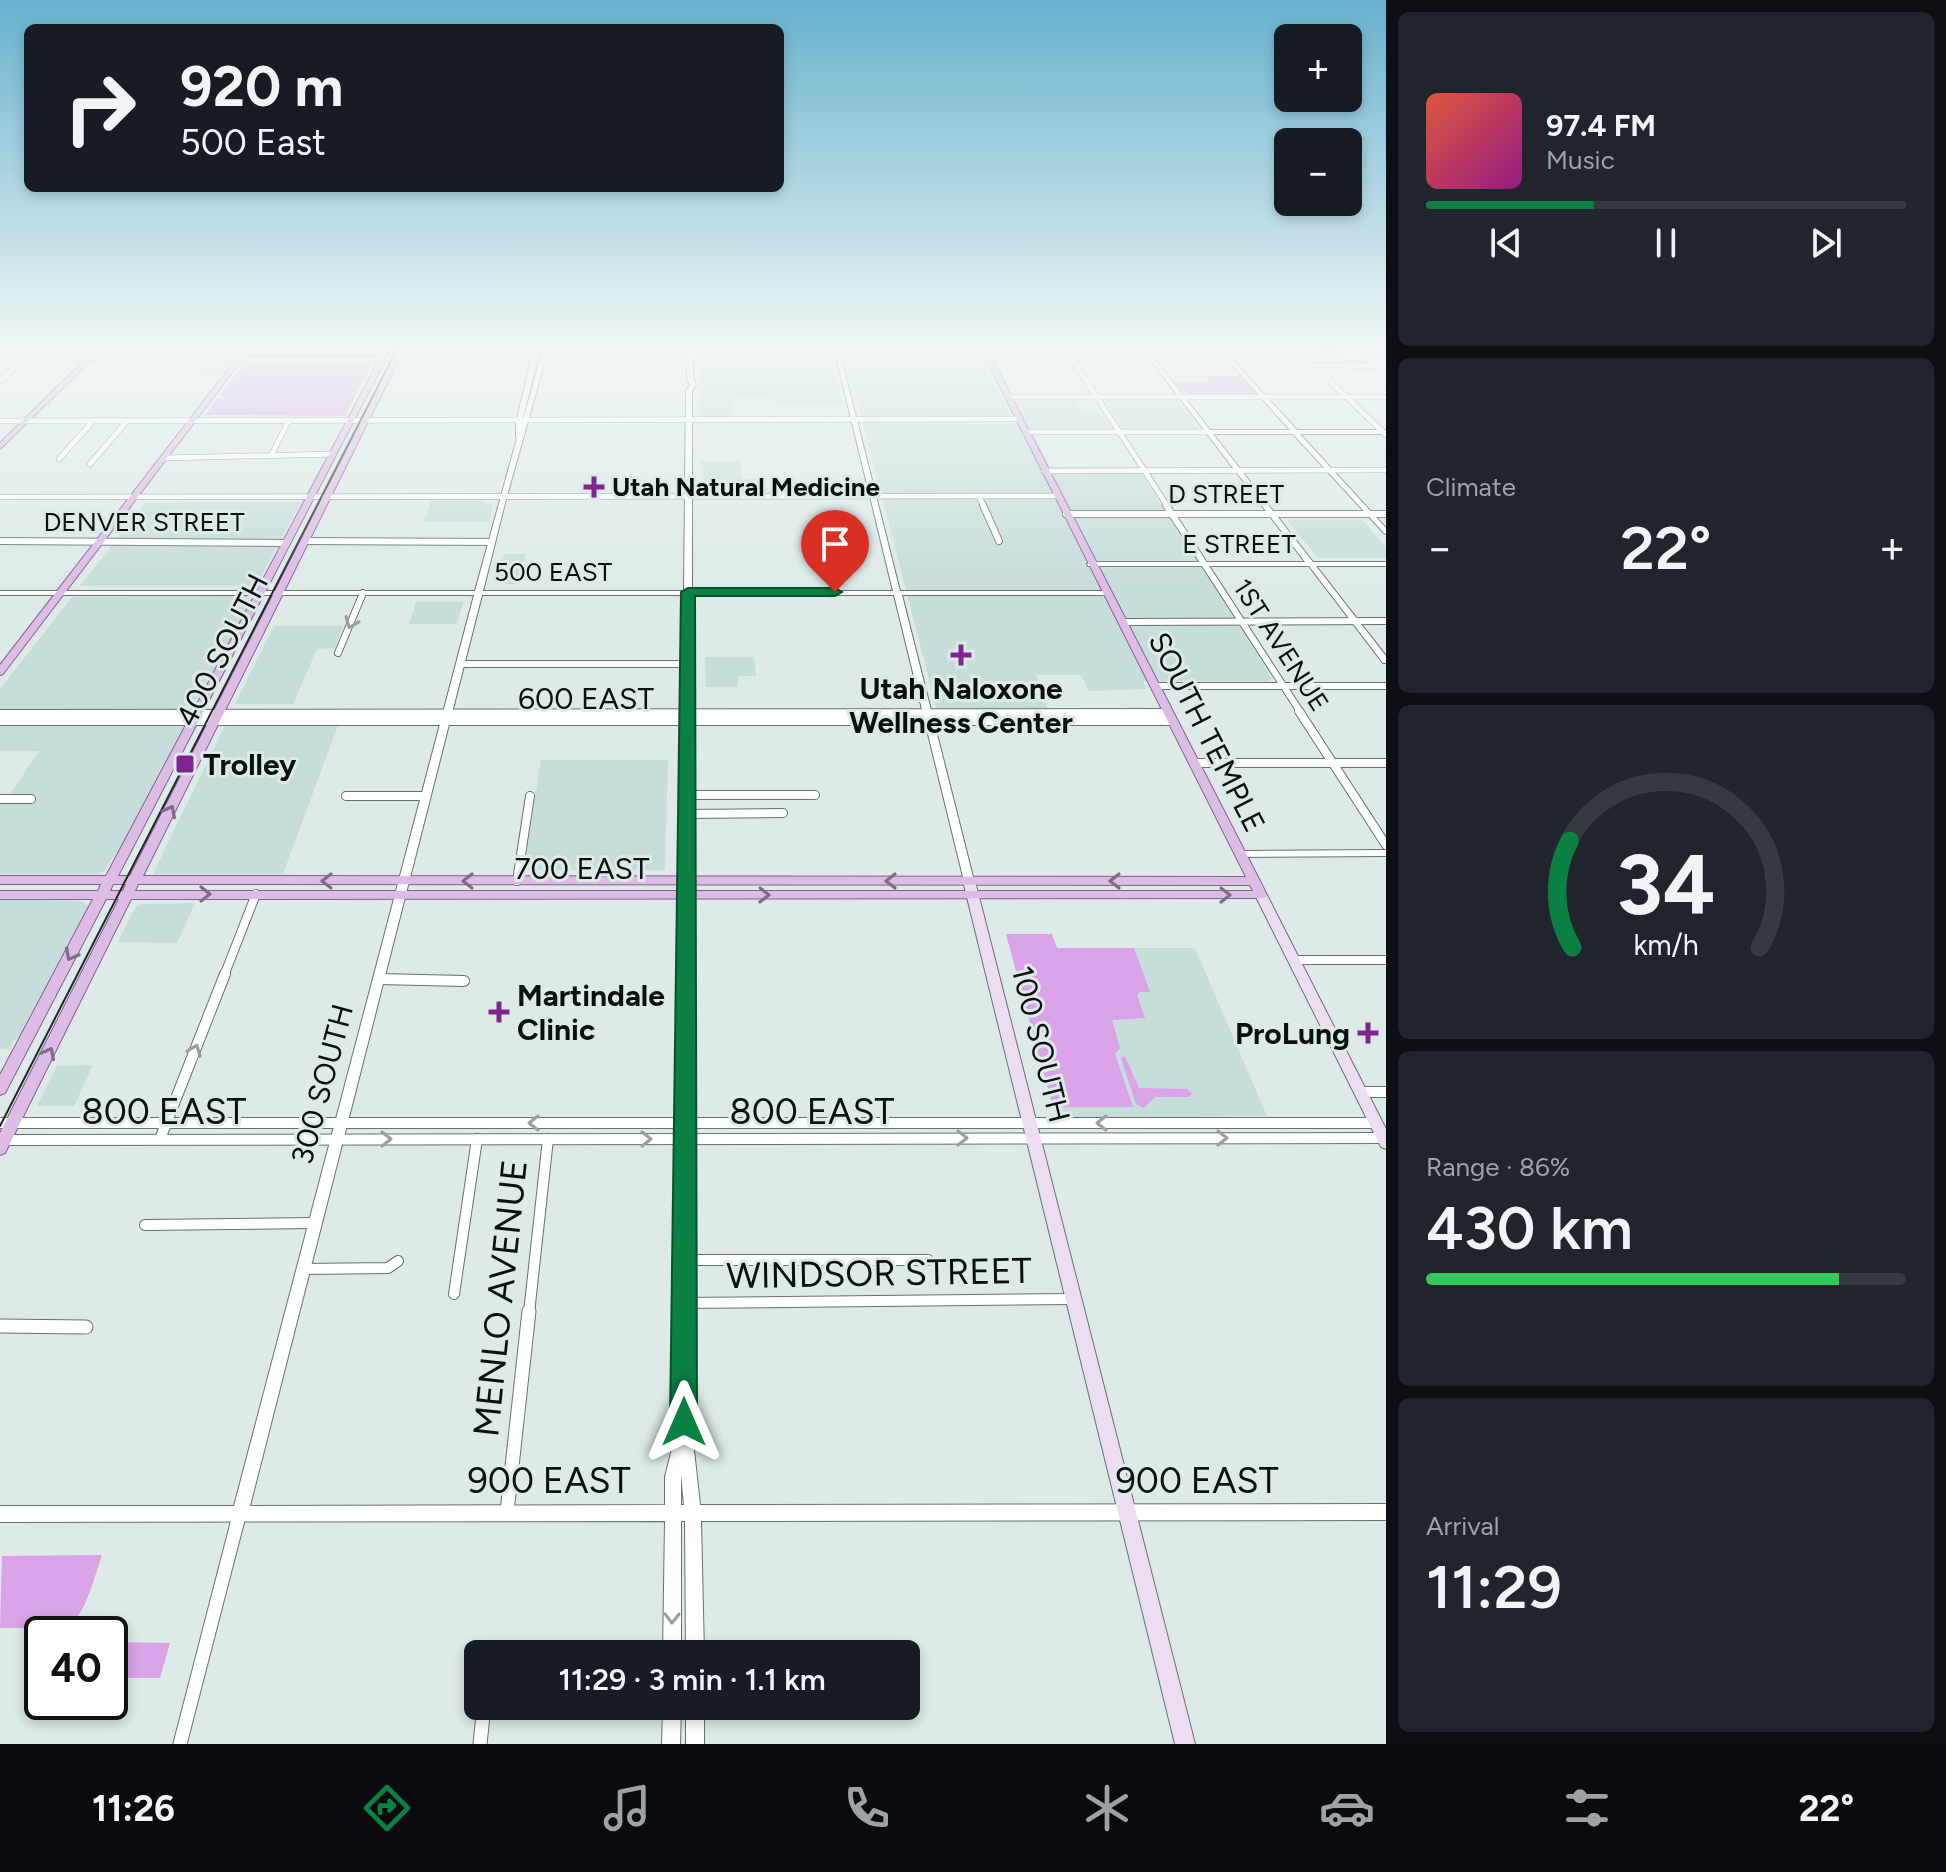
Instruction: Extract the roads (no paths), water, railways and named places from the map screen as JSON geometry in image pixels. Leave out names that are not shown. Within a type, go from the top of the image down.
[{"type":"main road","points":[[0,447],[21,426]]},
{"type":"main road","points":[[0,672],[188,426]]},
{"type":"main road","name":"400 SOUTH","points":[[0,1089],[348,426]]},
{"type":"main road","name":"400 SOUTH","points":[[2,1143],[7,1123],[135,880],[362,426]]},
{"type":"main road","name":"SOUTH TEMPLE","points":[[1022,426],[1385,1140]]},
{"type":"main road","name":"700 EAST","points":[[0,880],[517,881],[686,887]]},
{"type":"main road","name":"700 EAST","points":[[971,888],[1254,881]]},
{"type":"main road","name":"700 EAST","points":[[0,895],[401,894],[686,887],[971,888],[1261,895]]},
{"type":"main road","name":"100 SOUTH","points":[[971,888],[1185,1744]]},
{"type":"street","points":[[59,459],[88,426]]},
{"type":"street","points":[[90,464],[122,426]]},
{"type":"street","points":[[272,454],[287,426]]},
{"type":"street","name":"300 SOUTH","points":[[180,1744],[523,426]]},
{"type":"street","points":[[690,426],[684,1422],[693,1512],[695,1640]]},
{"type":"street","name":"100 SOUTH","points":[[855,426],[971,888]]},
{"type":"street","name":"1ST AVENUE","points":[[1115,426],[1386,845]]},
{"type":"street","points":[[1203,426],[1386,661]]},
{"type":"street","points":[[1291,426],[1386,532]]},
{"type":"street","points":[[1025,432],[1385,433]]},
{"type":"street","points":[[164,458],[334,454]]},
{"type":"street","points":[[1044,471],[1386,470]]},
{"type":"street","points":[[979,496],[999,541]]},
{"type":"street","points":[[0,497],[1057,496]]},
{"type":"street","name":"D STREET","points":[[1066,514],[1386,514]]},
{"type":"street","name":"DENVER STREET","points":[[0,541],[287,543]]},
{"type":"street","points":[[305,541],[492,542]]},
{"type":"street","name":"E STREET","points":[[1091,564],[1386,564]]},
{"type":"street","name":"500 EAST","points":[[0,593],[1107,593]]},
{"type":"street","points":[[338,653],[363,593]]},
{"type":"street","points":[[1122,622],[1386,621]]},
{"type":"street","points":[[461,664],[688,664]]},
{"type":"street","points":[[1155,686],[1386,686]]},
{"type":"street","name":"600 EAST","points":[[0,714],[33,717],[1170,717]]},
{"type":"street","name":"600 EAST","points":[[0,721],[33,717]]},
{"type":"street","points":[[1194,763],[1386,763]]},
{"type":"street","points":[[687,795],[815,795]]},
{"type":"street","points":[[346,796],[426,796]]},
{"type":"street","points":[[517,881],[530,796]]},
{"type":"street","points":[[0,799],[31,799]]},
{"type":"street","points":[[686,814],[783,813]]},
{"type":"street","points":[[1240,854],[1386,853]]},
{"type":"street","points":[[160,1139],[256,894]]},
{"type":"street","points":[[1294,960],[1386,960]]},
{"type":"street","points":[[379,979],[464,981]]},
{"type":"street","points":[[1360,1092],[1386,1092]]},
{"type":"street","name":"800 EAST","points":[[7,1123],[1376,1123]]},
{"type":"street","points":[[86,1139],[93,1123]]},
{"type":"street","points":[[239,1139],[245,1123]]},
{"type":"street","points":[[461,1139],[464,1123]]},
{"type":"street","points":[[561,1139],[563,1123]]},
{"type":"street","points":[[810,1123],[811,1139]]},
{"type":"street","points":[[908,1123],[910,1139]]},
{"type":"street","points":[[1152,1123],[1157,1138]]},
{"type":"street","points":[[1252,1123],[1259,1138]]},
{"type":"street","name":"800 EAST","points":[[2,1143],[86,1139],[1385,1140]]},
{"type":"street","points":[[454,1294],[477,1139]]},
{"type":"street","name":"MENLO AVENUE","points":[[507,1512],[548,1139]]},
{"type":"street","points":[[145,1225],[314,1223]]},
{"type":"street","points":[[684,1260],[928,1260]]},
{"type":"street","points":[[303,1269],[388,1268],[398,1261]]},
{"type":"street","name":"WINDSOR STREET","points":[[684,1303],[1074,1299]]},
{"type":"street","points":[[0,1326],[86,1327]]},
{"type":"street","points":[[672,1640],[673,1477],[684,1422]]},
{"type":"street","name":"900 EAST","points":[[0,1514],[1386,1512]]},
{"type":"street","points":[[480,1744],[483,1720]]},
{"type":"street","points":[[671,1744],[672,1720]]},
{"type":"street","points":[[695,1720],[695,1744]]},
{"type":"tram line","points":[[0,1126],[357,426]]},
{"type":"place","name":"Utah Natural Medicine","points":[[594,487]]},
{"type":"place","name":"Utah Naloxone Wellness Center","points":[[961,655]]},
{"type":"place","name":"Trolley","points":[[185,764]]},
{"type":"place","name":"Martindale Clinic","points":[[499,1012]]},
{"type":"place","name":"ProLung","points":[[1368,1033]]}]
